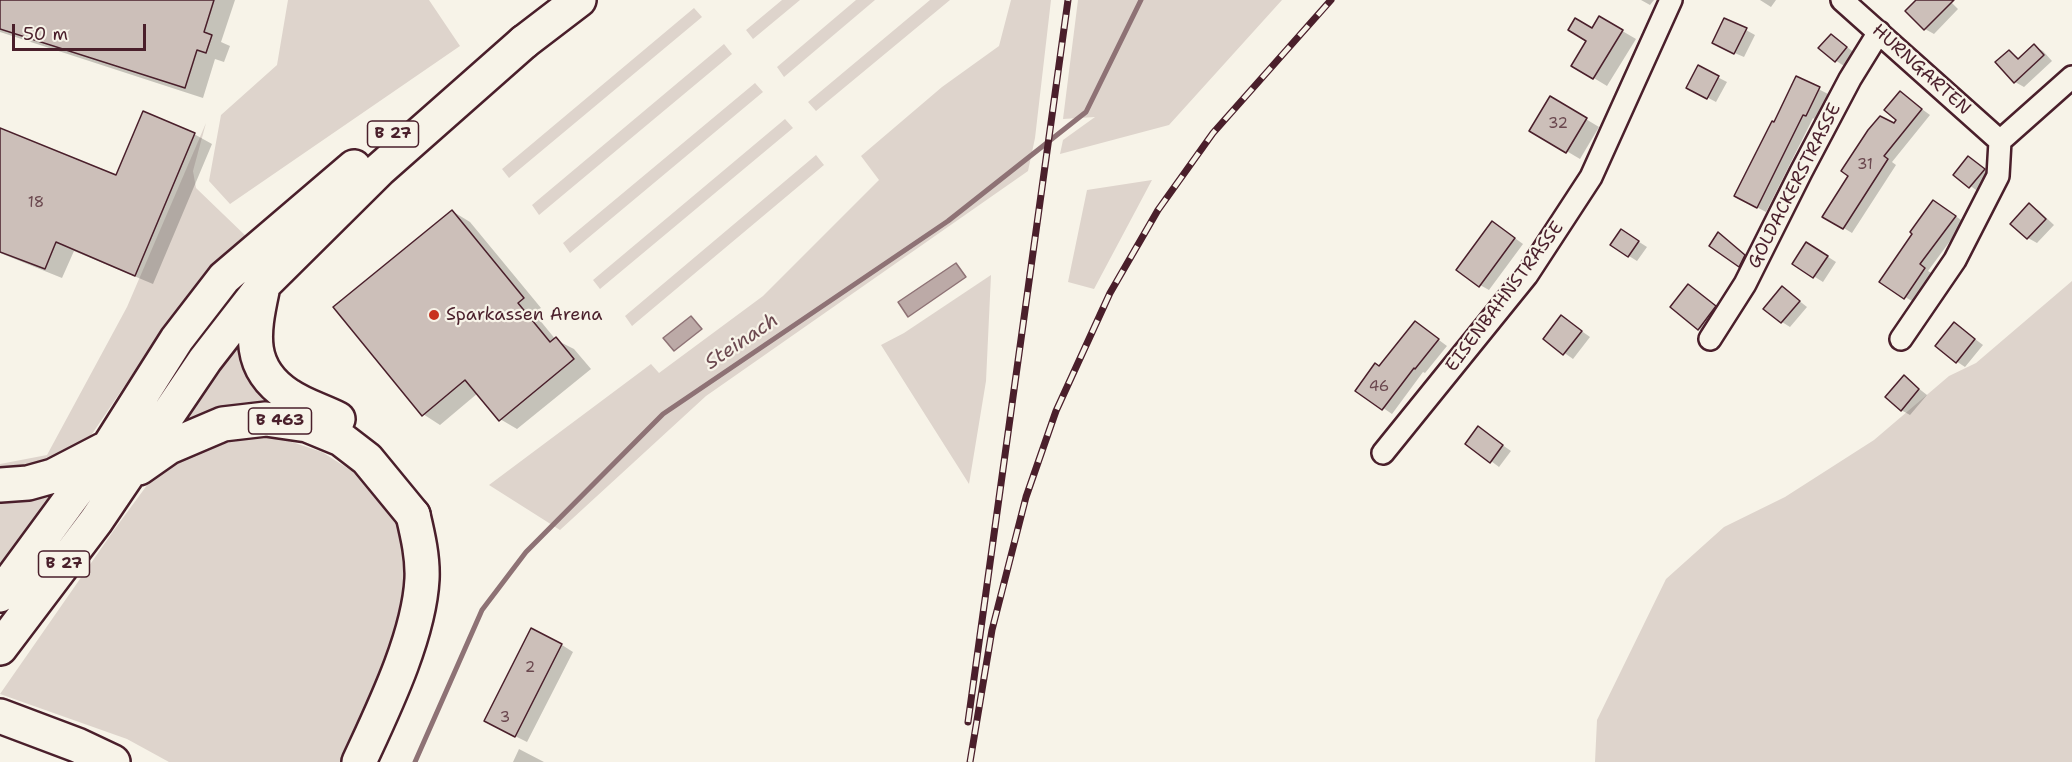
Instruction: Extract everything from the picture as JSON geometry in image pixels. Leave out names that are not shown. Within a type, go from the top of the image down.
[{"type":"main road","name":"B 27","points":[[0,595],[108,448],[177,339],[224,278],[278,248],[379,170],[524,42],[579,0]]},
{"type":"main road","name":"B 27","points":[[0,648],[96,521],[205,360],[264,284],[278,248]]},
{"type":"main road","points":[[264,284],[254,336],[258,361],[270,382],[289,397],[350,426],[381,455],[399,480],[413,515]]},
{"type":"main road","name":"B 463","points":[[126,478],[169,447],[223,424],[267,419],[307,425],[341,439],[367,459],[413,515],[419,542],[422,579],[414,627],[359,762]]},
{"type":"main road","points":[[0,485],[28,483],[53,476],[108,448]]},
{"type":"main road","points":[[0,716],[40,730],[113,762]]},
{"type":"street","name":"EISENBAHNSTRASSE","points":[[1383,453],[1527,275],[1591,177],[1671,0]]},
{"type":"street","name":"HURNGARTEN","points":[[1852,3],[1879,32],[2000,141]]},
{"type":"street","name":"GOLDACKERSTRASSE","points":[[1710,339],[1745,284],[1850,79],[1879,32]]},
{"type":"street","points":[[1901,339],[1955,260],[1998,176],[2000,141],[2072,77]]},
{"type":"shaded area","points":[[288,0],[429,0],[460,46],[230,204],[209,181],[221,115],[277,65]]},
{"type":"shaded area","points":[[782,0],[800,0],[753,39],[746,30]]},
{"type":"shaded area","points":[[856,0],[875,0],[784,77],[777,67]]},
{"type":"shaded area","points":[[930,0],[950,0],[816,111],[808,102]]},
{"type":"shaded area","points":[[1011,0],[1051,0],[1035,138],[1028,171],[706,396],[560,530],[489,485],[651,364],[659,373],[763,296],[879,180],[861,156],[942,87],[999,46]]},
{"type":"shaded area","points":[[1078,0],[1282,0],[1169,125],[1060,154],[1063,140],[1095,117],[1063,119]]},
{"type":"shaded area","points":[[694,8],[702,17],[509,178],[502,169]]},
{"type":"shaded area","points":[[724,44],[732,54],[539,215],[532,205]]},
{"type":"shaded area","points":[[755,83],[763,92],[570,253],[563,243]]},
{"type":"shaded area","points":[[785,119],[793,128],[600,289],[593,280]]},
{"type":"shaded area","points":[[206,123],[193,171],[196,188],[250,240],[191,299],[138,366],[0,570],[0,464],[47,455],[127,307]]},
{"type":"shaded area","points":[[816,155],[824,165],[632,326],[625,316]]},
{"type":"shaded area","points":[[1152,180],[1094,289],[1068,282],[1087,190]]},
{"type":"shaded area","points":[[956,263],[966,277],[908,317],[898,302]]},
{"type":"shaded area","points":[[991,275],[986,381],[969,484],[881,345],[904,333]]},
{"type":"shaded area","points":[[2072,281],[2072,762],[1595,762],[1597,720],[1666,579],[1724,527],[1785,497],[1874,440],[1949,376],[1976,363]]},
{"type":"shaded area","points":[[691,316],[702,329],[674,351],[663,338]]},
{"type":"shaded area","points":[[244,331],[295,410],[174,430]]},
{"type":"shaded area","points":[[225,436],[277,437],[322,452],[352,471],[396,523],[403,545],[405,579],[399,625],[379,679],[340,762],[169,762],[127,739],[0,694],[170,454]]},
{"type":"building","points":[[0,0],[214,0],[204,32],[212,35],[206,53],[197,50],[185,88],[0,29]]},
{"type":"building","points":[[1916,0],[1954,0],[1924,30],[1905,11]]},
{"type":"building","points":[[1599,16],[1623,30],[1593,79],[1571,66],[1586,41],[1568,30],[1575,18],[1592,28]]},
{"type":"building","points":[[1724,18],[1747,28],[1734,54],[1712,43]]},
{"type":"building","points":[[1831,34],[1847,47],[1835,62],[1818,48]]},
{"type":"building","points":[[2034,44],[2044,55],[2014,83],[1995,62],[2009,50],[2018,59]]},
{"type":"building","points":[[1698,65],[1719,76],[1707,99],[1686,88]]},
{"type":"building","points":[[1796,76],[1820,87],[1806,116],[1803,115],[1757,208],[1734,196]]},
{"type":"building","points":[[1900,91],[1922,109],[1884,156],[1888,159],[1843,229],[1822,217],[1848,176],[1841,171],[1880,116],[1894,123],[1896,120],[1884,110]]},
{"type":"building","points":[[1550,96],[1587,118],[1566,153],[1529,131]]},
{"type":"building","points":[[143,111],[195,133],[135,276],[56,242],[45,269],[0,252],[0,128],[116,175]]},
{"type":"building","points":[[1968,156],[1985,169],[1969,188],[1953,175]]},
{"type":"building","points":[[1933,200],[1956,216],[1920,264],[1925,268],[1904,299],[1879,282]]},
{"type":"building","points":[[2029,203],[2046,219],[2027,239],[2010,224]]},
{"type":"building","name":"Sparkassen Arena","points":[[452,210],[524,298],[518,303],[550,342],[556,337],[574,359],[499,421],[465,380],[422,416],[333,307]]},
{"type":"building","points":[[1492,221],[1515,238],[1479,287],[1456,270]]},
{"type":"building","points":[[1621,229],[1639,241],[1628,257],[1610,245]]},
{"type":"building","points":[[1718,232],[1745,255],[1739,267],[1709,246]]},
{"type":"building","points":[[1806,242],[1828,256],[1813,278],[1792,264]]},
{"type":"building","points":[[1688,284],[1716,306],[1698,330],[1670,307]]},
{"type":"building","points":[[1782,286],[1800,301],[1781,323],[1763,309]]},
{"type":"building","points":[[1561,315],[1582,331],[1563,355],[1543,339]]},
{"type":"building","points":[[1415,321],[1439,339],[1382,410],[1355,391],[1375,363],[1379,366]]},
{"type":"building","points":[[1954,322],[1975,339],[1956,363],[1935,346]]},
{"type":"building","points":[[1904,375],[1919,389],[1901,411],[1885,397]]},
{"type":"building","points":[[1478,426],[1503,445],[1490,463],[1465,444]]},
{"type":"building","points":[[531,628],[562,644],[515,737],[484,721]]},
{"type":"waterway","name":"Steinach","points":[[415,762],[482,610],[526,552],[663,414],[948,221],[1086,112],[1141,0]]},
{"type":"railway","points":[[968,722],[1068,0]]},
{"type":"railway","points":[[970,762],[992,630],[1026,497],[1056,411],[1110,293],[1158,210],[1213,133],[1331,0]]},
{"type":"place","name":"Sparkassen Arena","points":[[434,315]]}]
